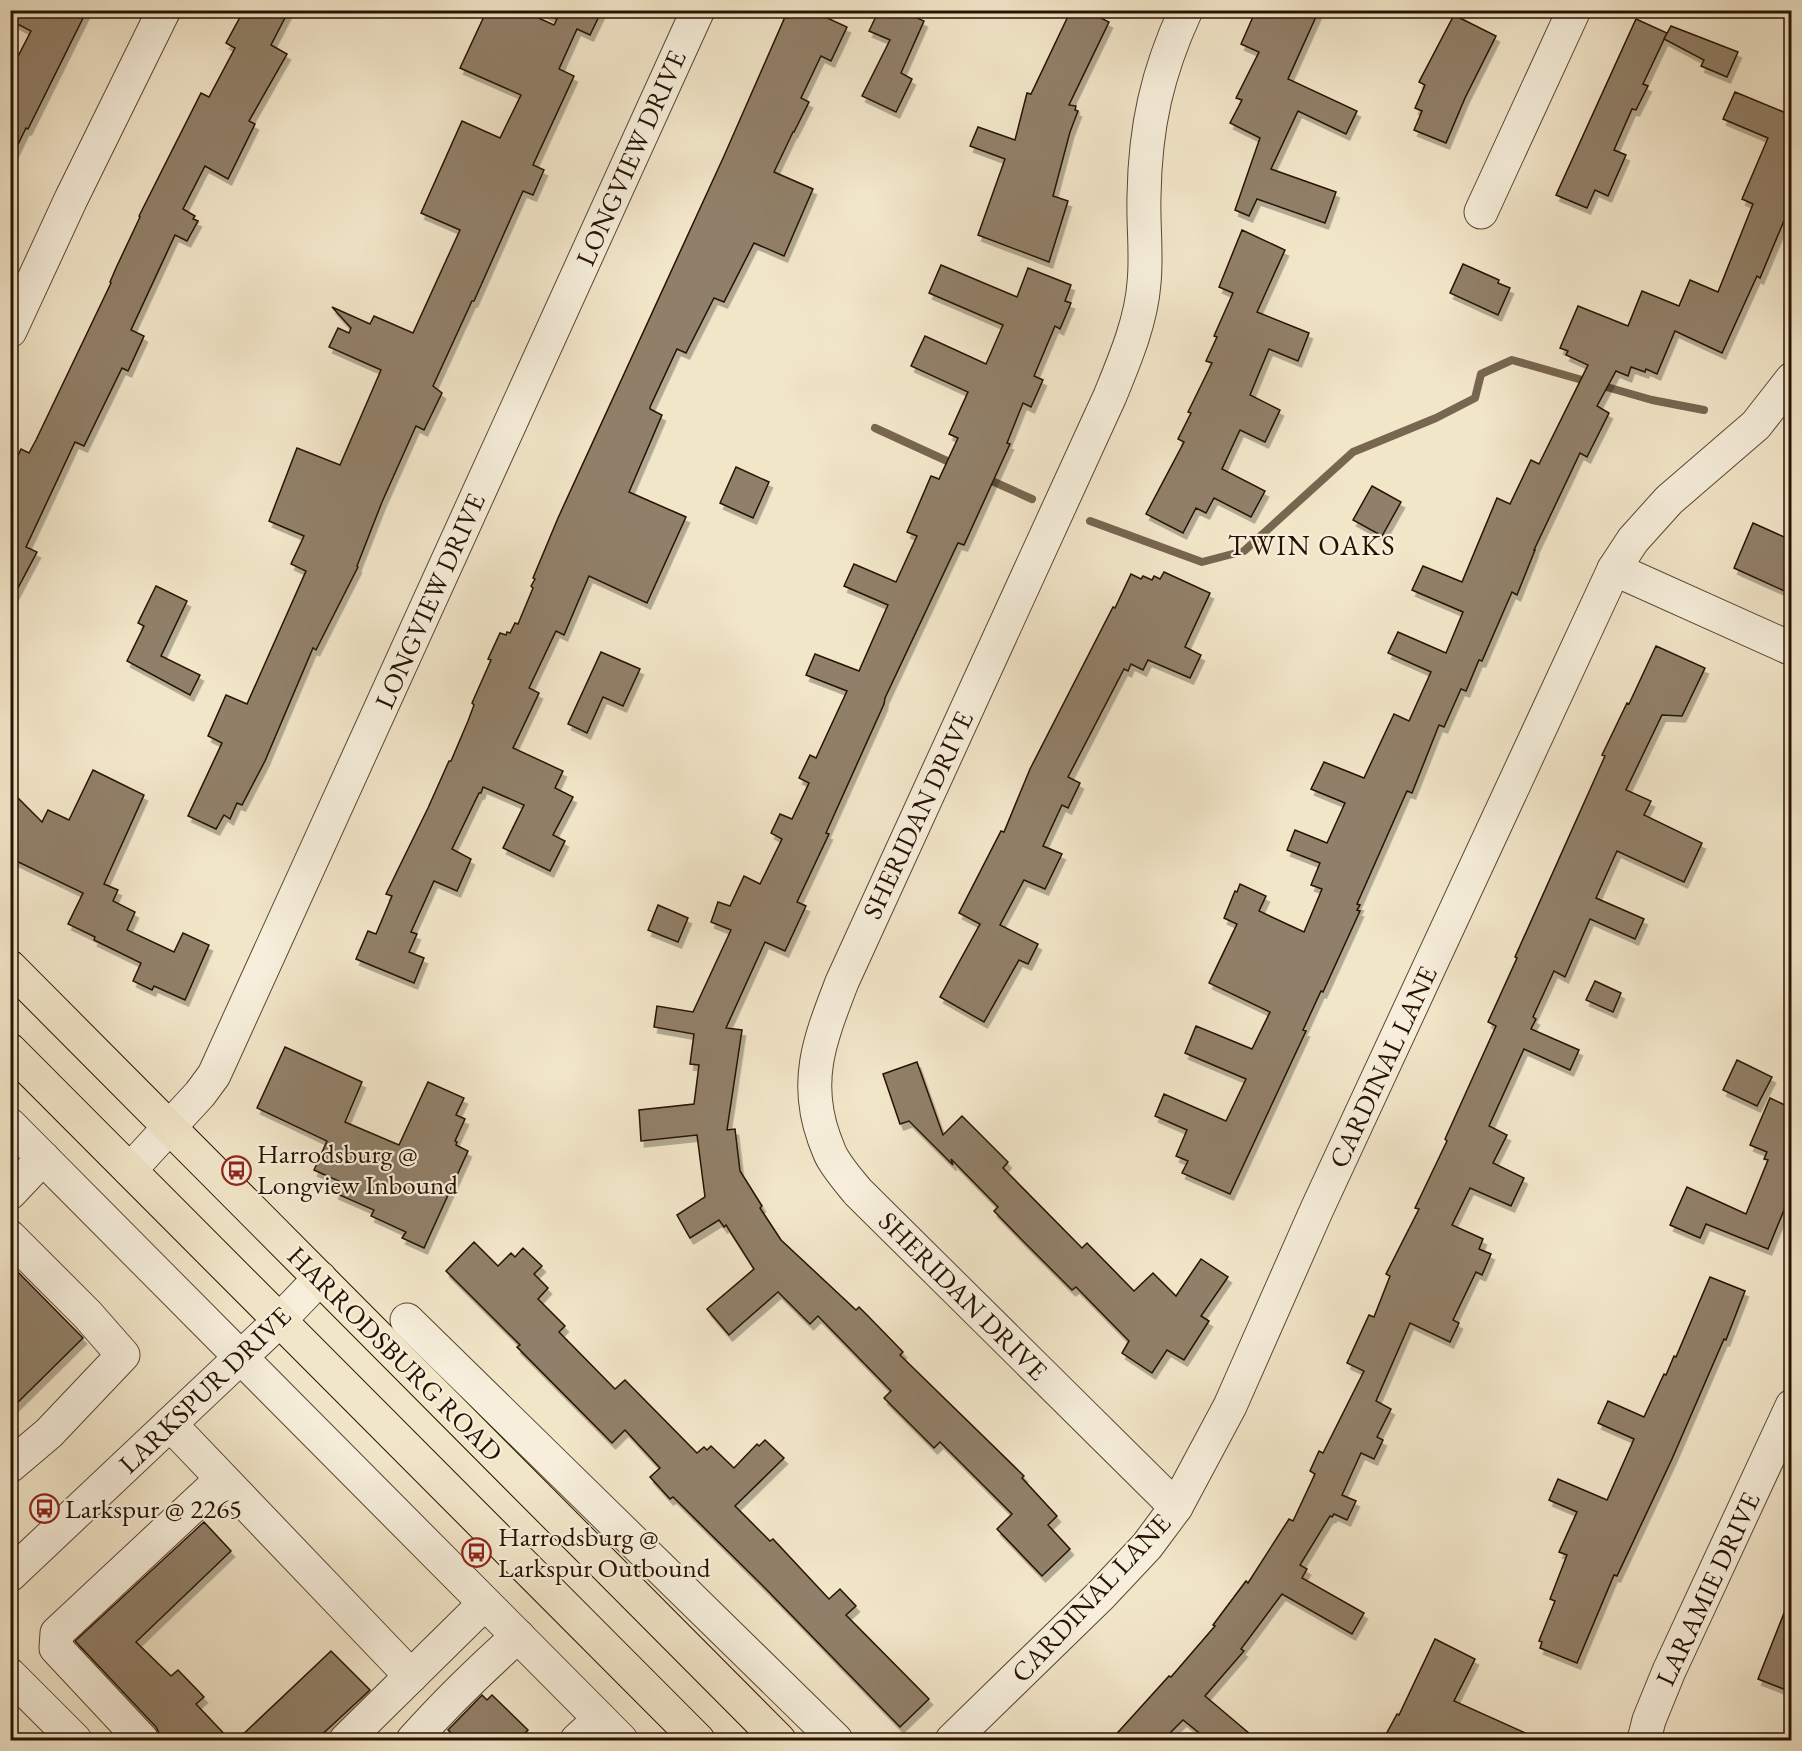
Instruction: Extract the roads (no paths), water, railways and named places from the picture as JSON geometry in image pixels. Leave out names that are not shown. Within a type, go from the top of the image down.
[{"type":"main road","name":"HARRODSBURG ROAD","points":[[10,967],[779,1740]]},
{"type":"main road","points":[[10,1050],[698,1740]]},
{"type":"street","points":[[10,331],[71,199],[164,10]]},
{"type":"street","name":"LONGVIEW DRIVE","points":[[130,1170],[200,1094],[214,1075],[698,10]]},
{"type":"street","name":"SHERIDAN DRIVE","points":[[1176,1507],[858,1192],[831,1157],[819,1124],[815,1093],[815,1066],[822,1036],[842,982],[1110,396],[1130,346],[1144,283],[1143,199],[1149,121],[1155,91],[1186,10]]},
{"type":"street","points":[[1481,212],[1574,10]]},
{"type":"street","name":"CARDINAL LANE","points":[[952,1740],[1100,1596],[1147,1546],[1176,1507],[1230,1406],[1322,1198],[1614,569],[1633,540],[1669,500],[1755,425],[1791,379]]},
{"type":"street","points":[[1614,569],[1791,649]]},
{"type":"street","points":[[10,1125],[518,1636],[600,1733]]},
{"type":"street","points":[[10,1193],[43,1158]]},
{"type":"street","points":[[10,1237],[87,1314],[123,1354],[49,1432],[10,1466]]},
{"type":"street","name":"LARKSPUR DRIVE","points":[[10,1575],[279,1321],[320,1278]]},
{"type":"street","points":[[407,1320],[836,1740]]},
{"type":"street","name":"LARAMIE DRIVE","points":[[1644,1740],[1648,1720],[1791,1406]]},
{"type":"street","points":[[170,1424],[411,1676]]},
{"type":"street","points":[[142,1740],[56,1648],[57,1633],[222,1479]]},
{"type":"street","points":[[346,1740],[484,1604]]},
{"type":"street","points":[[413,1740],[483,1667],[518,1636]]},
{"type":"street","points":[[10,1675],[75,1740]]},
{"type":"waterway","points":[[1090,521],[1202,562],[1244,551],[1353,452],[1436,418],[1475,398],[1481,374],[1512,360],[1652,400],[1704,410]]},
{"type":"waterway","points":[[875,428],[958,466]]},
{"type":"waterway","points":[[983,477],[1032,499]]},
{"type":"place","name":"Harrodsburg @ Longview Inbound","points":[[236,1170]]},
{"type":"place","name":"Larkspur @ 2265","points":[[44,1509]]},
{"type":"place","name":"Harrodsburg @ Larkspur Outbound","points":[[477,1553]]},
{"type":"district","name":"TWIN OAKS","points":[[1312,545]]}]
